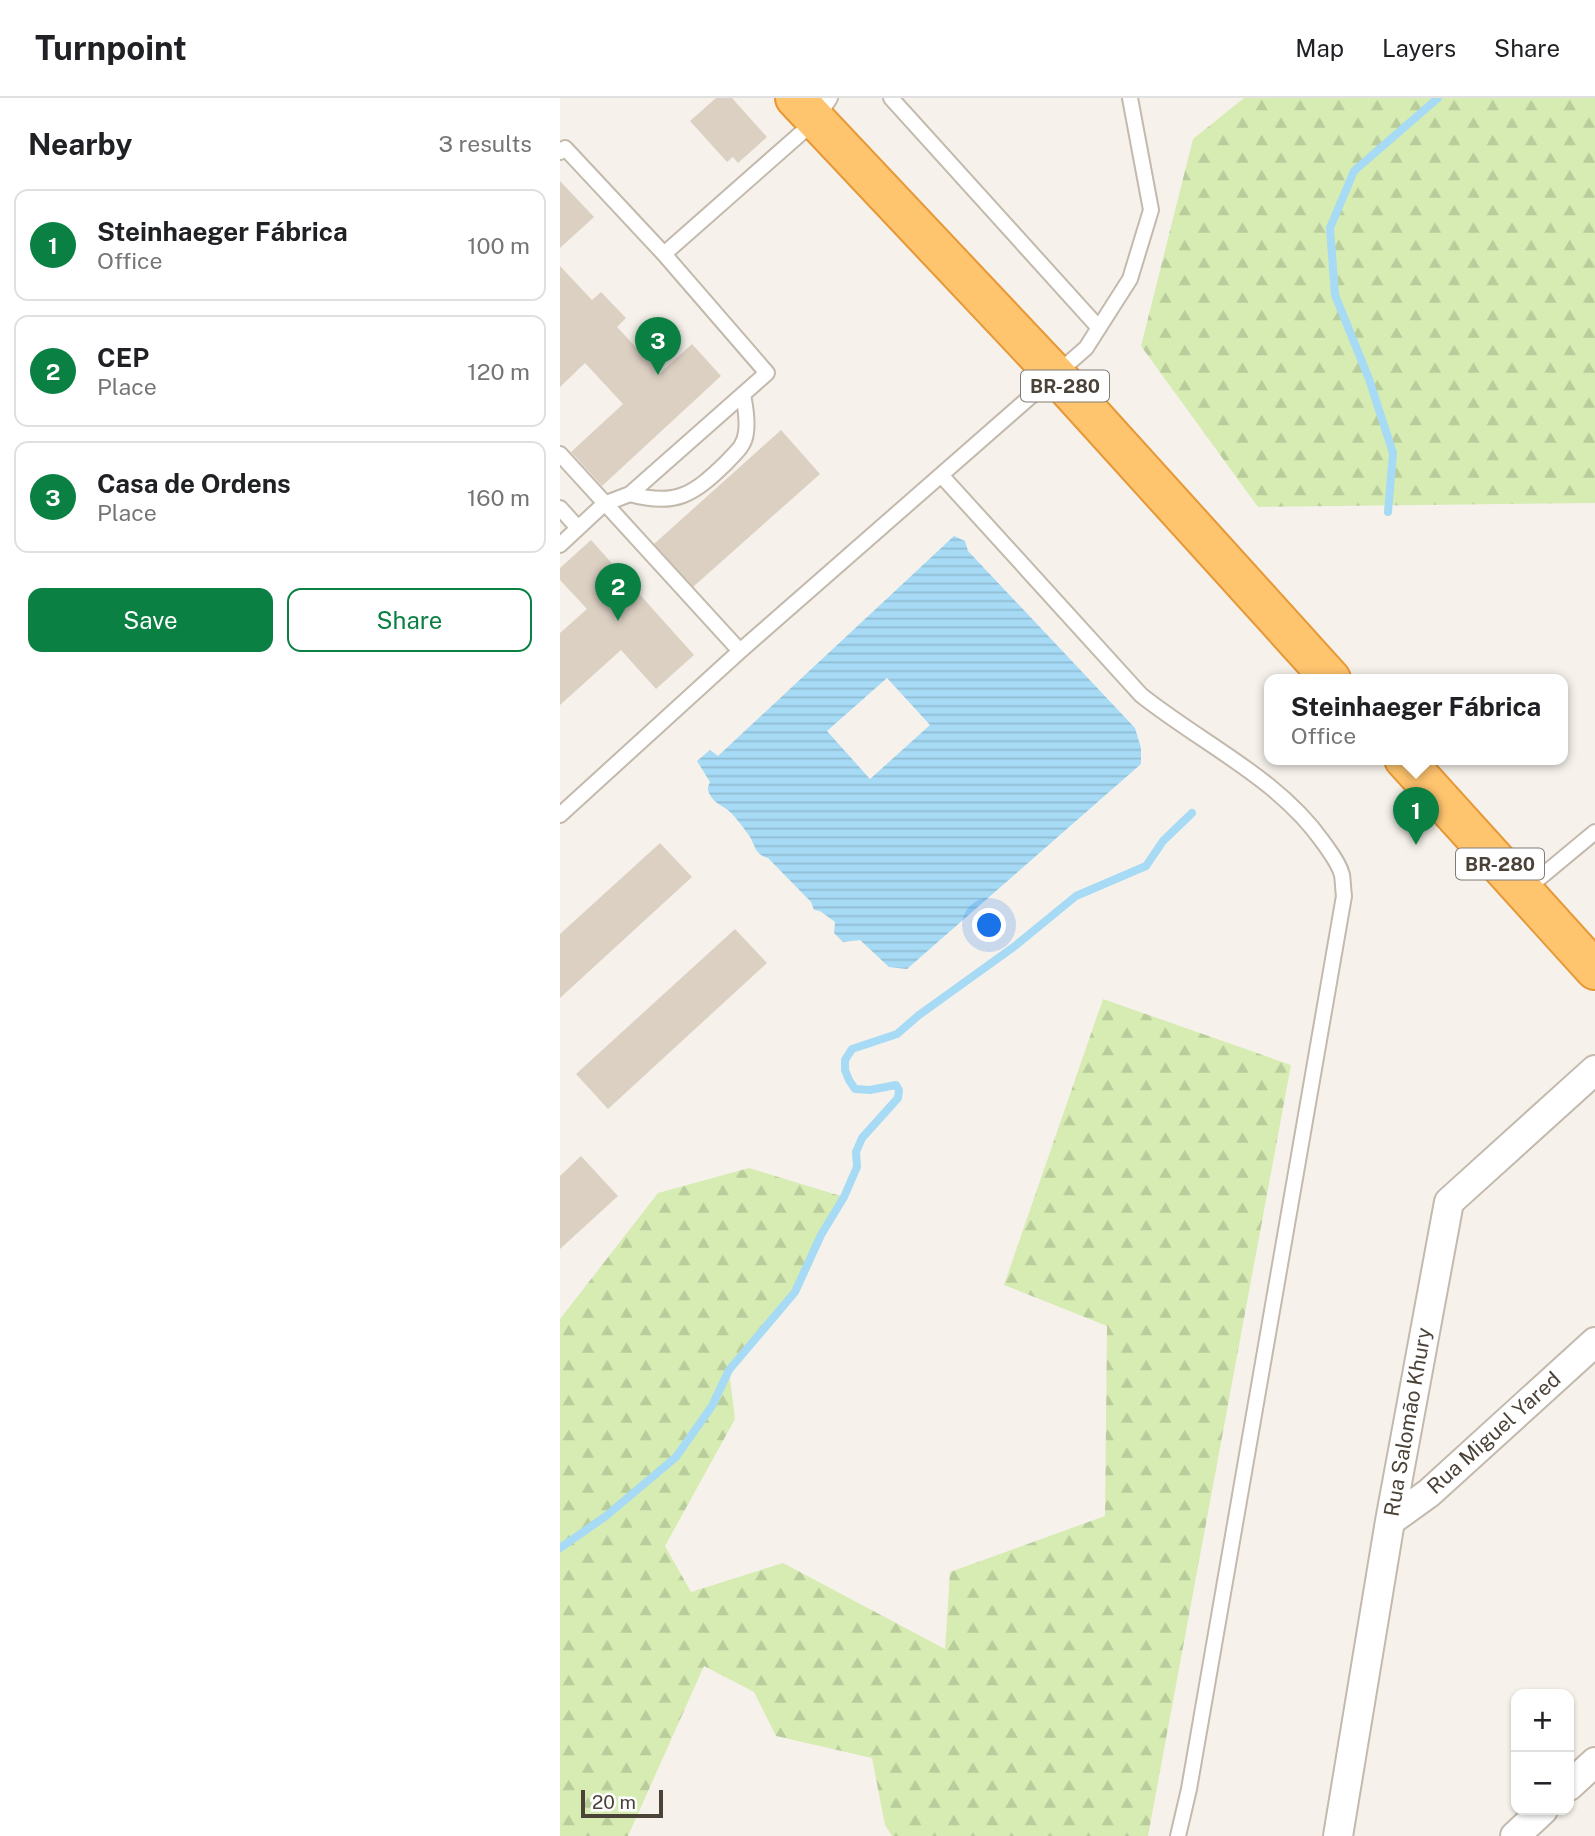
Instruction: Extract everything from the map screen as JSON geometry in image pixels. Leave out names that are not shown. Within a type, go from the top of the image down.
[{"type":"highway","name":"BR-280","points":[[814,105],[1326,674]]},
{"type":"highway","name":"BR-280","points":[[1409,765],[1595,970]]},
{"type":"street","name":"Rua Salomão Khury","points":[[1338,1836],[1390,1521],[1449,1202],[1595,1070]]},
{"type":"street","name":"Rua Miguel Yared","points":[[1390,1521],[1429,1493],[1595,1342]]},
{"type":"street","points":[[1574,1781],[1595,1762]]},
{"type":"street","points":[[1515,1836],[1538,1815]]},
{"type":"lane","points":[[891,98],[1099,328]]},
{"type":"lane","points":[[560,815],[740,651],[1086,348],[1130,279],[1151,210],[1130,98]]},
{"type":"lane","points":[[664,254],[814,105]]},
{"type":"lane","points":[[560,152],[565,148],[664,254],[767,373],[630,494],[604,504],[560,545]]},
{"type":"lane","points":[[630,494],[651,500],[680,497],[700,488],[741,448],[747,433],[743,394]]},
{"type":"lane","points":[[560,454],[740,651]]},
{"type":"lane","points":[[941,475],[1141,695],[1169,718],[1210,743],[1265,783],[1297,811],[1319,836],[1342,874],[1344,896],[1192,1775],[1178,1836]]},
{"type":"lane","points":[[560,508],[578,528]]},
{"type":"lane","points":[[1524,891],[1595,832]]},
{"type":"green space","points":[[1244,98],[1595,98],[1595,503],[1258,507],[1141,346],[1193,139]]},
{"type":"green space","points":[[1103,999],[1291,1065],[1148,1836],[892,1836],[885,1825],[872,1758],[776,1736],[754,1692],[704,1666],[628,1836],[560,1836],[560,1319],[658,1193],[749,1168],[844,1197],[821,1235],[795,1292],[729,1370],[735,1419],[665,1546],[691,1592],[783,1563],[945,1649],[950,1572],[1105,1516],[1107,1326],[1004,1285]]},
{"type":"water","points":[[954,536],[965,541],[968,551],[1135,728],[1141,748],[1141,764],[907,969],[889,967],[860,940],[843,942],[834,933],[835,922],[820,911],[814,910],[811,902],[768,858],[757,851],[737,820],[709,793],[710,782],[697,761],[710,750],[718,756]],"holes":[[[887,678],[930,725],[870,779],[827,731]]]},
{"type":"building","points":[[716,98],[732,98],[767,137],[738,163],[733,157],[727,162],[690,121]]},
{"type":"building","points":[[560,181],[594,217],[560,248]]},
{"type":"building","points":[[560,266],[592,300],[601,292],[626,318],[617,327],[660,373],[692,344],[721,376],[602,486],[571,452],[623,404],[585,363],[560,387]]},
{"type":"building","points":[[781,430],[820,474],[693,587],[654,544]]},
{"type":"building","points":[[591,540],[694,655],[656,689],[621,650],[560,705],[560,633],[587,609],[560,580],[560,568]]},
{"type":"building","points":[[660,843],[692,877],[560,998],[560,934]]},
{"type":"building","points":[[735,929],[767,963],[608,1109],[576,1074]]},
{"type":"building","points":[[581,1156],[618,1196],[560,1249],[560,1176]]},
{"type":"waterway","points":[[1388,512],[1393,453],[1369,379],[1335,295],[1330,228],[1354,171],[1438,98]]},
{"type":"waterway","points":[[560,1548],[606,1516],[676,1457],[712,1406],[729,1370],[795,1292],[821,1235],[844,1197],[857,1167],[856,1152],[862,1138],[898,1098],[899,1090],[896,1085],[870,1090],[855,1089],[845,1070],[845,1060],[852,1049],[897,1034],[1015,946],[1076,896],[1146,866],[1163,841],[1192,813]]},
{"type":"place","name":"Casa de Ordens","points":[[658,375]]},
{"type":"place","name":"CEP","points":[[618,621]]},
{"type":"place","name":"Steinhaeger Fábrica","points":[[1416,845]]}]
